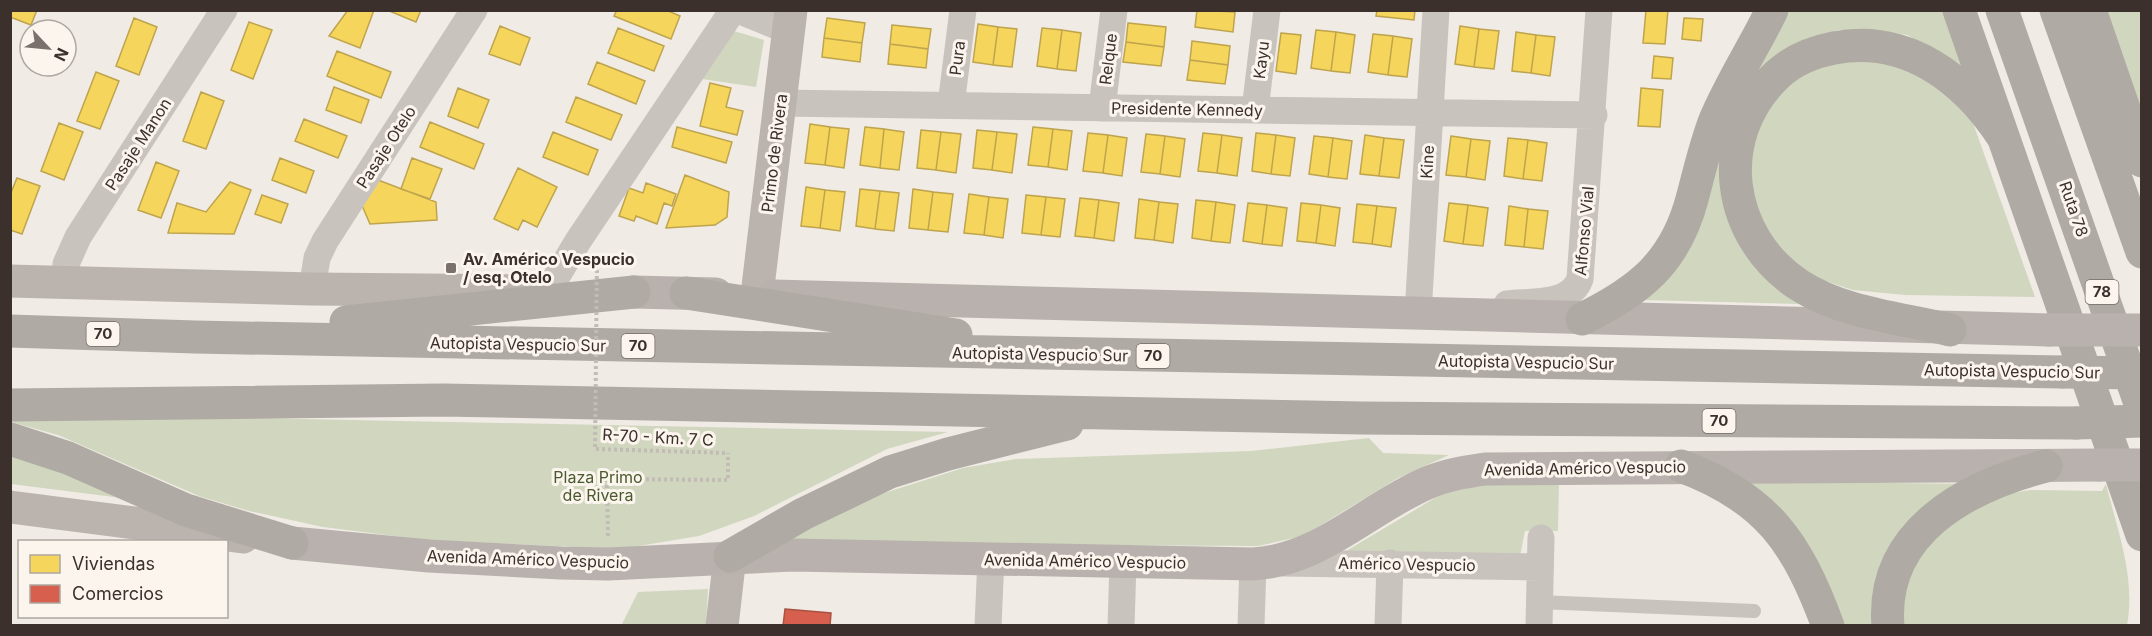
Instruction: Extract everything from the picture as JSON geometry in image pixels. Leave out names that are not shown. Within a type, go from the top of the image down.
[{"type":"highway","points":[[1582,319],[1635,289],[1656,270],[1671,250],[1687,215],[1716,120],[1772,10]]},
{"type":"highway","points":[[1959,10],[2141,536]]},
{"type":"highway","name":"Ruta 78","points":[[2002,10],[2142,409]]},
{"type":"highway","points":[[2056,10],[2142,252]]},
{"type":"highway","points":[[2090,10],[2142,161]]},
{"type":"highway","points":[[1950,330],[1860,309],[1826,298],[1801,286],[1778,269],[1758,246],[1741,213],[1735,188],[1737,146],[1753,106],[1779,74],[1813,53],[1855,45],[1898,50],[1940,69],[1976,100],[2003,137]]},
{"type":"highway","points":[[195,337],[634,292]]},
{"type":"highway","points":[[686,293],[1082,354]]},
{"type":"highway","name":"Autopista Vespucio Sur","points":[[10,331],[195,337],[2142,373]]},
{"type":"highway","name":"70","points":[[10,405],[443,400],[1374,419],[2076,423],[2142,421]]},
{"type":"highway","points":[[730,556],[832,499],[918,462],[1052,427],[1130,414]]},
{"type":"highway","points":[[10,439],[68,458],[186,510],[292,543]]},
{"type":"highway","points":[[1681,466],[1715,480],[1742,496],[1777,527],[1809,576],[1828,626]]},
{"type":"highway","points":[[1888,626],[1891,585],[1901,559],[1924,527],[1946,508],[1971,493],[2018,473],[2046,466]]},
{"type":"main road","name":"Primo de Rivera","points":[[757,295],[790,21]]},
{"type":"main road","points":[[10,281],[312,289],[686,293],[1950,330],[2142,330]]},
{"type":"main road","name":"Avenida Américo Vespucio","points":[[10,507],[292,543],[513,561],[608,564],[730,556],[1264,563],[1295,557],[1341,535],[1407,493],[1454,474],[1514,466],[2142,465]]},
{"type":"main road","points":[[722,626],[730,556]]},
{"type":"street","name":"Pasaje Manon","points":[[65,283],[66,264],[78,237],[224,10]]},
{"type":"street","name":"Pasaje Otelo","points":[[312,289],[317,258],[325,241],[474,10]]},
{"type":"street","points":[[548,291],[578,241],[733,10]]},
{"type":"street","points":[[738,10],[790,21]]},
{"type":"street","name":"Pura","points":[[951,105],[963,10]]},
{"type":"street","name":"Relque","points":[[1102,108],[1114,10]]},
{"type":"street","name":"Kayu","points":[[1255,110],[1267,10]]},
{"type":"street","name":"Kine","points":[[1418,314],[1436,10]]},
{"type":"street","name":"Alfonso Vial","points":[[1418,314],[1560,298],[1573,292],[1580,279],[1594,115],[1599,10]]},
{"type":"street","name":"Presidente Kennedy","points":[[780,103],[1594,115]]},
{"type":"street","points":[[1539,614],[1541,538]]},
{"type":"street","points":[[988,626],[991,558]]},
{"type":"street","points":[[1121,626],[1123,562]]},
{"type":"street","points":[[1251,626],[1264,563]]},
{"type":"street","name":"Américo Vespucio","points":[[1264,563],[1390,563],[1540,567]]},
{"type":"street","points":[[1388,626],[1390,563]]},
{"type":"lane","points":[[1539,614],[1754,611]]},
{"type":"path","name":"R-70 - Km. 7 C","points":[[597,258],[595,449],[728,453],[728,480],[607,479],[608,564]]},
{"type":"green space","points":[[1784,11],[1947,11],[1970,78],[1936,50],[1907,35],[1876,30],[1839,30],[1824,35],[1727,138],[1800,304],[1641,300],[1705,186]]},
{"type":"green space","points":[[2099,11],[2141,11],[2141,133]]},
{"type":"green space","points":[[734,31],[764,40],[756,87],[702,79]]},
{"type":"green space","points":[[1859,53],[1930,77],[1973,123],[2035,297],[1905,295],[1853,290],[1816,278],[1783,258],[1748,201],[1753,129],[1789,79]]},
{"type":"green space","name":"Plaza Primo de Rivera","points":[[10,413],[948,432],[887,449],[754,516],[699,536],[620,549],[427,540],[323,527],[249,511],[199,496],[58,435],[11,422]]},
{"type":"green space","points":[[1369,438],[1383,453],[1449,455],[1398,478],[1303,536],[1258,546],[757,543],[834,509],[963,468],[1016,459],[1251,451]]},
{"type":"green space","points":[[10,447],[138,500],[11,484]]},
{"type":"green space","points":[[1506,479],[1559,481],[1558,531],[1525,531],[1520,556],[1336,557],[1440,495]]},
{"type":"green space","points":[[1748,481],[1972,484],[1951,493],[1878,625],[1841,626]]},
{"type":"green space","points":[[2106,484],[2127,572],[2129,607],[2127,625],[1901,626],[1900,603],[1910,567],[1949,521],[2011,493],[2031,490],[2102,491]]},
{"type":"green space","points":[[708,589],[706,625],[621,626],[638,592]]},
{"type":"building: Viviendas","points":[[11,10],[37,10],[34,18],[18,18],[18,20],[10,17]]},
{"type":"building: Viviendas","points":[[348,10],[374,10],[360,48],[329,36]]},
{"type":"building: Viviendas","points":[[387,10],[421,10],[416,22]]},
{"type":"building: Viviendas","points":[[617,10],[666,10],[680,16],[671,39],[614,16]]},
{"type":"building: Viviendas","points":[[1197,10],[1235,12],[1233,32],[1195,27]]},
{"type":"building: Viviendas","points":[[1377,10],[1415,10],[1414,20],[1376,16]]},
{"type":"building: Viviendas","points":[[1646,10],[1668,10],[1665,44],[1643,43]]},
{"type":"building: Viviendas","points":[[134,18],[157,27],[139,75],[116,66]]},
{"type":"building: Viviendas","points":[[827,18],[865,23],[862,43],[824,38]]},
{"type":"building: Viviendas","points":[[1684,18],[1703,19],[1701,41],[1682,39]]},
{"type":"building: Viviendas","points":[[249,22],[272,30],[253,79],[231,70]]},
{"type":"building: Viviendas","points":[[1128,23],[1166,27],[1164,47],[1126,42]]},
{"type":"building: Viviendas","points":[[978,24],[998,27],[993,65],[973,62]]},
{"type":"building: Viviendas","points":[[892,25],[931,29],[928,49],[890,44]]},
{"type":"building: Viviendas","points":[[500,26],[530,38],[520,65],[489,54]]},
{"type":"building: Viviendas","points":[[1460,26],[1479,29],[1474,67],[1455,64]]},
{"type":"building: Viviendas","points":[[998,27],[1017,29],[1012,67],[993,65]]},
{"type":"building: Viviendas","points":[[618,28],[664,46],[654,71],[608,53]]},
{"type":"building: Viviendas","points":[[1042,28],[1062,30],[1057,69],[1037,66]]},
{"type":"building: Viviendas","points":[[1479,29],[1499,31],[1494,69],[1474,67]]},
{"type":"building: Viviendas","points":[[1062,30],[1081,33],[1076,71],[1057,69]]},
{"type":"building: Viviendas","points":[[1316,30],[1336,32],[1331,71],[1311,68]]},
{"type":"building: Viviendas","points":[[1336,32],[1355,35],[1350,73],[1331,71]]},
{"type":"building: Viviendas","points":[[1516,32],[1536,35],[1531,73],[1512,71]]},
{"type":"building: Viviendas","points":[[1281,33],[1301,35],[1296,74],[1276,71]]},
{"type":"building: Viviendas","points":[[1373,34],[1393,36],[1388,75],[1368,72]]},
{"type":"building: Viviendas","points":[[1536,35],[1555,37],[1550,76],[1531,73]]},
{"type":"building: Viviendas","points":[[1393,36],[1412,39],[1407,77],[1388,75]]},
{"type":"building: Viviendas","points":[[824,38],[862,43],[860,62],[822,57]]},
{"type":"building: Viviendas","points":[[1192,41],[1230,46],[1228,65],[1190,60]]},
{"type":"building: Viviendas","points":[[1126,42],[1164,47],[1161,66],[1123,62]]},
{"type":"building: Viviendas","points":[[890,44],[928,49],[926,68],[888,64]]},
{"type":"building: Viviendas","points":[[337,51],[391,72],[381,98],[327,76]]},
{"type":"building: Viviendas","points":[[1654,56],[1673,58],[1671,79],[1652,78]]},
{"type":"building: Viviendas","points":[[1190,60],[1228,65],[1225,84],[1187,80]]},
{"type":"building: Viviendas","points":[[597,62],[645,81],[636,104],[588,84]]},
{"type":"building: Viviendas","points":[[96,72],[119,81],[100,129],[77,121]]},
{"type":"building: Viviendas","points":[[710,83],[731,88],[726,107],[743,111],[737,135],[700,126]]},
{"type":"building: Viviendas","points":[[334,87],[369,100],[361,123],[326,110]]},
{"type":"building: Viviendas","points":[[458,88],[489,100],[478,128],[448,116]]},
{"type":"building: Viviendas","points":[[1641,88],[1663,90],[1660,127],[1638,126]]},
{"type":"building: Viviendas","points":[[201,92],[224,101],[206,149],[183,141]]},
{"type":"building: Viviendas","points":[[576,97],[622,115],[611,140],[566,122]]},
{"type":"building: Viviendas","points":[[304,119],[347,136],[338,158],[295,141]]},
{"type":"building: Viviendas","points":[[430,122],[484,144],[474,169],[420,147]]},
{"type":"building: Viviendas","points":[[59,123],[83,132],[64,180],[41,171]]},
{"type":"building: Viviendas","points":[[810,124],[830,127],[825,165],[805,163]]},
{"type":"building: Viviendas","points":[[677,127],[732,142],[726,163],[672,147]]},
{"type":"building: Viviendas","points":[[830,127],[849,129],[844,168],[825,165]]},
{"type":"building: Viviendas","points":[[865,127],[884,129],[880,168],[860,165]]},
{"type":"building: Viviendas","points":[[1033,127],[1053,129],[1048,167],[1028,165]]},
{"type":"building: Viviendas","points":[[884,129],[904,132],[899,170],[880,168]]},
{"type":"building: Viviendas","points":[[1053,129],[1072,131],[1067,170],[1048,167]]},
{"type":"building: Viviendas","points":[[921,130],[941,132],[936,170],[917,168]]},
{"type":"building: Viviendas","points":[[977,130],[997,132],[992,170],[973,168]]},
{"type":"building: Viviendas","points":[[553,132],[598,150],[588,175],[543,157]]},
{"type":"building: Viviendas","points":[[941,132],[961,134],[956,173],[936,170]]},
{"type":"building: Viviendas","points":[[997,132],[1017,134],[1012,173],[992,170]]},
{"type":"building: Viviendas","points":[[1088,133],[1108,135],[1103,173],[1083,171]]},
{"type":"building: Viviendas","points":[[1203,133],[1222,135],[1217,173],[1198,171]]},
{"type":"building: Viviendas","points":[[1256,133],[1276,135],[1271,174],[1252,171]]},
{"type":"building: Viviendas","points":[[1146,134],[1165,136],[1160,174],[1141,172]]},
{"type":"building: Viviendas","points":[[1108,135],[1127,138],[1122,176],[1103,173]]},
{"type":"building: Viviendas","points":[[1222,135],[1242,138],[1237,176],[1217,173]]},
{"type":"building: Viviendas","points":[[1276,135],[1295,138],[1290,176],[1271,174]]},
{"type":"building: Viviendas","points":[[1365,135],[1384,138],[1379,176],[1360,174]]},
{"type":"building: Viviendas","points":[[1165,136],[1185,139],[1180,177],[1160,174]]},
{"type":"building: Viviendas","points":[[1314,136],[1333,138],[1328,177],[1309,174]]},
{"type":"building: Viviendas","points":[[1451,136],[1471,139],[1466,177],[1446,175]]},
{"type":"building: Viviendas","points":[[1333,138],[1352,141],[1347,179],[1328,177]]},
{"type":"building: Viviendas","points":[[1384,138],[1404,140],[1399,178],[1379,176]]},
{"type":"building: Viviendas","points":[[1508,138],[1528,140],[1523,179],[1504,176]]},
{"type":"building: Viviendas","points":[[1471,139],[1490,141],[1485,180],[1466,177]]},
{"type":"building: Viviendas","points":[[1528,140],[1547,143],[1542,181],[1523,179]]},
{"type":"building: Viviendas","points":[[280,158],[314,171],[306,193],[272,180]]},
{"type":"building: Viviendas","points":[[412,158],[442,169],[430,199],[401,189]]},
{"type":"building: Viviendas","points":[[156,162],[179,171],[161,218],[138,210]]},
{"type":"building: Viviendas","points":[[518,168],[557,187],[537,227],[523,220],[518,230],[494,219]]},
{"type":"building: Viviendas","points":[[685,175],[729,192],[727,217],[715,225],[666,228]]},
{"type":"building: Viviendas","points":[[17,178],[40,186],[22,234],[10,230],[10,195]]},
{"type":"building: Viviendas","points":[[378,180],[436,202],[437,220],[370,224],[360,201]]},
{"type":"building: Viviendas","points":[[230,182],[251,190],[234,234],[168,233],[177,203],[206,212]]},
{"type":"building: Viviendas","points":[[646,183],[676,194],[672,206],[664,203],[657,224],[636,216],[634,221],[619,216],[629,188],[643,193]]},
{"type":"building: Viviendas","points":[[806,187],[825,190],[820,228],[801,226]]},
{"type":"building: Viviendas","points":[[860,189],[880,191],[875,229],[856,226]]},
{"type":"building: Viviendas","points":[[913,189],[933,192],[928,230],[909,228]]},
{"type":"building: Viviendas","points":[[825,190],[845,192],[840,231],[820,228]]},
{"type":"building: Viviendas","points":[[880,191],[899,193],[894,231],[875,229]]},
{"type":"building: Viviendas","points":[[933,192],[953,194],[948,232],[928,230]]},
{"type":"building: Viviendas","points":[[969,194],[989,197],[984,235],[964,233]]},
{"type":"building: Viviendas","points":[[262,195],[288,204],[281,223],[255,214]]},
{"type":"building: Viviendas","points":[[1026,195],[1046,197],[1041,235],[1022,233]]},
{"type":"building: Viviendas","points":[[989,197],[1008,199],[1003,238],[984,235]]},
{"type":"building: Viviendas","points":[[1046,197],[1065,199],[1060,237],[1041,235]]},
{"type":"building: Viviendas","points":[[1080,198],[1099,200],[1094,238],[1075,236]]},
{"type":"building: Viviendas","points":[[1139,199],[1159,202],[1154,240],[1135,238]]},
{"type":"building: Viviendas","points":[[1099,200],[1119,203],[1114,241],[1094,238]]},
{"type":"building: Viviendas","points":[[1196,200],[1216,202],[1211,241],[1192,238]]},
{"type":"building: Viviendas","points":[[1159,202],[1178,204],[1173,243],[1154,240]]},
{"type":"building: Viviendas","points":[[1216,202],[1235,205],[1230,243],[1211,241]]},
{"type":"building: Viviendas","points":[[1248,203],[1267,205],[1262,244],[1243,241]]},
{"type":"building: Viviendas","points":[[1301,203],[1321,205],[1316,243],[1297,241]]},
{"type":"building: Viviendas","points":[[1449,203],[1468,205],[1463,244],[1444,241]]},
{"type":"building: Viviendas","points":[[1357,204],[1377,206],[1372,244],[1353,242]]},
{"type":"building: Viviendas","points":[[1267,205],[1287,208],[1282,246],[1262,244]]},
{"type":"building: Viviendas","points":[[1321,205],[1340,208],[1335,246],[1316,243]]},
{"type":"building: Viviendas","points":[[1468,205],[1488,208],[1483,246],[1463,244]]},
{"type":"building: Viviendas","points":[[1377,206],[1396,208],[1391,247],[1372,244]]},
{"type":"building: Viviendas","points":[[1509,206],[1528,209],[1524,247],[1505,245]]},
{"type":"building: Viviendas","points":[[1528,209],[1548,211],[1543,249],[1524,247]]},
{"type":"building: Comercios","points":[[785,609],[831,613],[830,626],[783,626]]},
{"type":"place","name":"Av. Américo Vespucio / esq. Otelo","points":[[451,268]]}]
